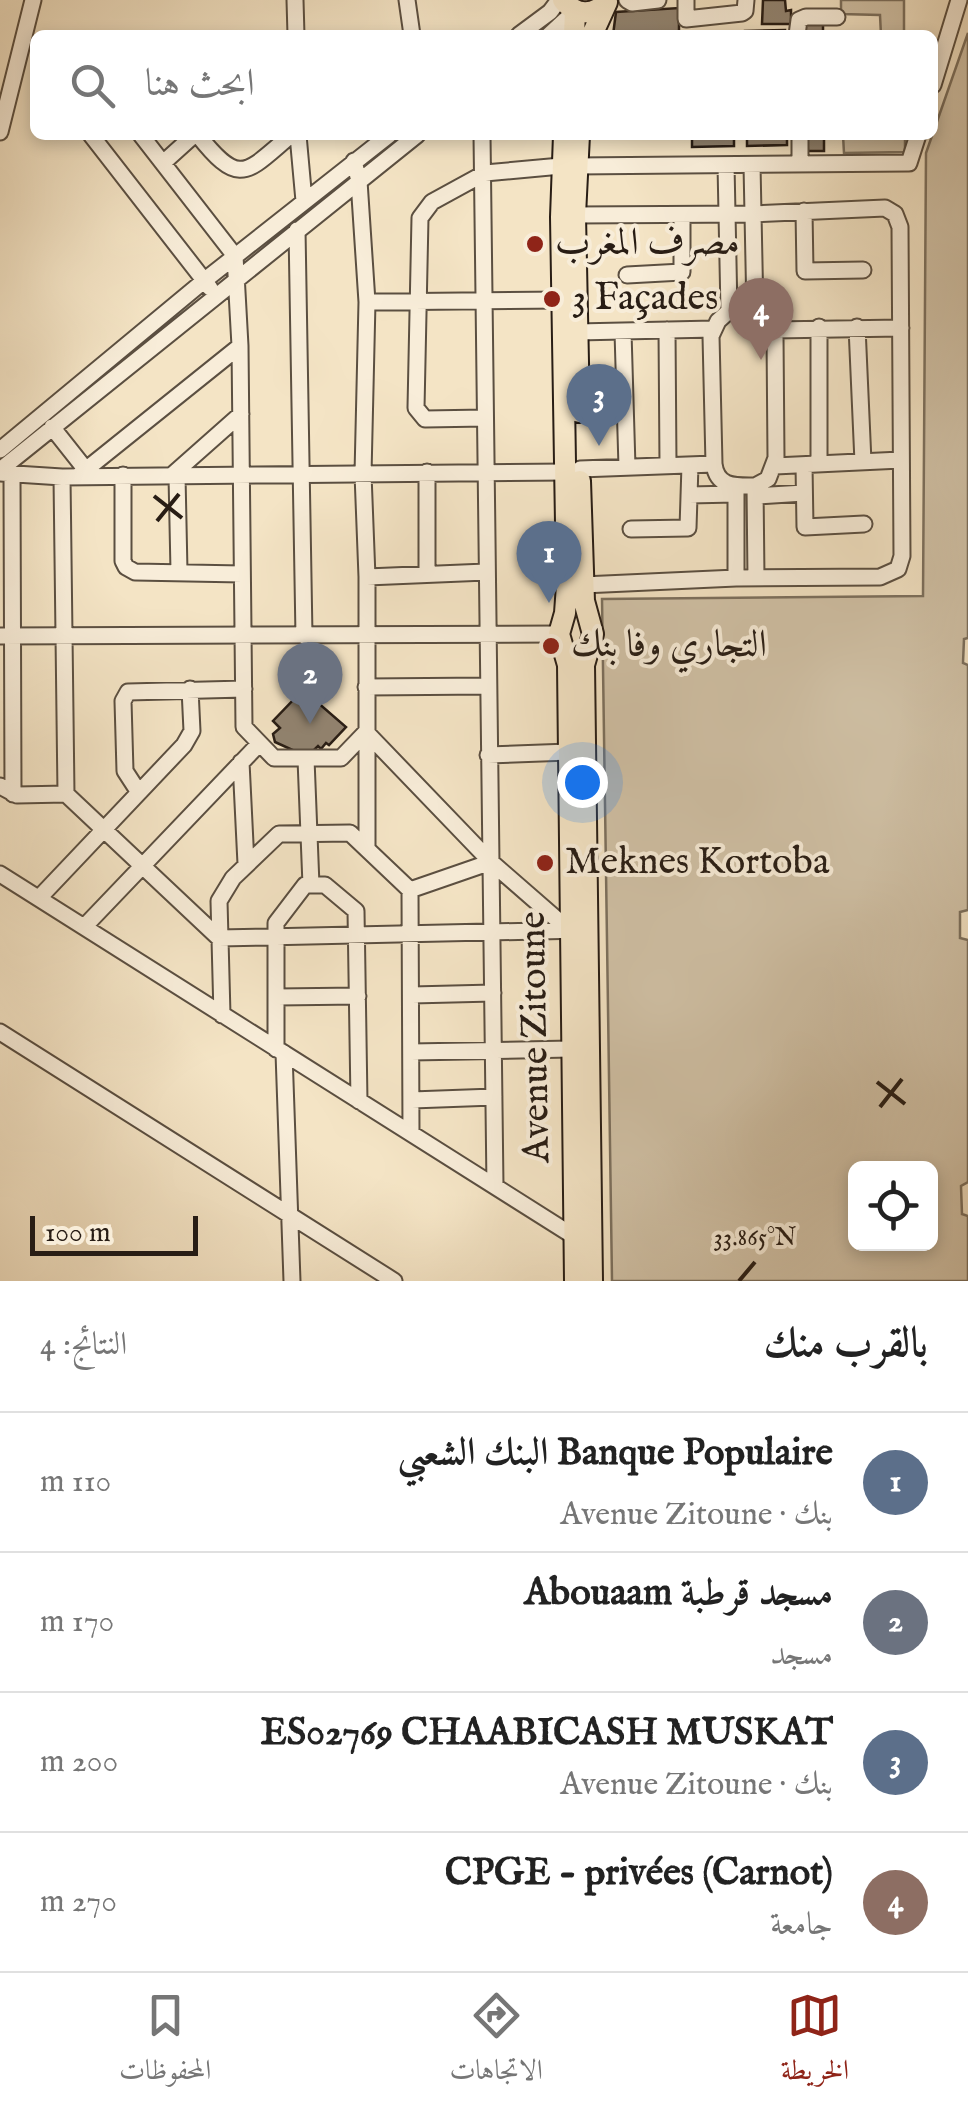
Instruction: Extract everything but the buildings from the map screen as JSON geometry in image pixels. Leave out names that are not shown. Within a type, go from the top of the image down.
[{"type":"main road","points":[[573,30],[566,4],[596,11],[614,1]]},
{"type":"main road","points":[[595,30],[614,1]]},
{"type":"main road","name":"Avenue Zitoune","points":[[565,140],[576,215],[577,332],[573,470],[561,634],[568,665],[592,1281]]},
{"type":"main road","name":"Avenue Zitoune","points":[[576,1281],[571,1049],[584,664],[590,632],[573,470],[562,300],[568,166],[577,140]]},
{"type":"main road","points":[[561,634],[578,650],[590,632]]},
{"type":"street","points":[[0,132],[27,44],[33,0]]},
{"type":"street","points":[[296,0],[296,30]]},
{"type":"street","points":[[407,0],[411,30]]},
{"type":"street","points":[[614,1],[658,0]]},
{"type":"street","points":[[686,0],[686,18],[742,13],[746,0]]},
{"type":"street","points":[[938,69],[959,0]]},
{"type":"street","points":[[526,30],[566,4]]},
{"type":"street","points":[[552,30],[566,4]]},
{"type":"street","points":[[798,30],[799,20],[806,17],[837,17]]},
{"type":"street","points":[[95,140],[214,296]]},
{"type":"street","points":[[145,140],[235,256],[240,346],[244,727],[274,758],[341,758],[366,732]]},
{"type":"street","points":[[163,162],[190,140]]},
{"type":"street","points":[[200,140],[218,160],[240,171],[252,169],[288,140]]},
{"type":"street","points":[[295,140],[304,201]]},
{"type":"street","points":[[0,450],[382,140]]},
{"type":"street","points":[[411,140],[52,427],[4,473],[7,790],[66,794],[220,938],[578,930]]},
{"type":"street","points":[[482,140],[495,1186]]},
{"type":"street","points":[[800,140],[800,164]]},
{"type":"street","points":[[485,418],[426,419],[418,413],[415,402],[422,212],[432,202],[484,172],[568,166],[909,163],[916,140]]},
{"type":"street","points":[[354,161],[359,181],[367,302],[363,474],[367,848]]},
{"type":"street","points":[[752,164],[755,312]]},
{"type":"street","points":[[726,165],[729,311],[714,330],[714,464],[718,478],[736,490]]},
{"type":"street","points":[[576,215],[754,214],[884,208],[896,214],[900,227],[902,328],[902,556],[893,573],[880,577],[583,585]]},
{"type":"street","points":[[804,212],[805,272],[862,270]]},
{"type":"street","points":[[627,275],[682,272],[682,214]]},
{"type":"street","points":[[296,230],[304,636]]},
{"type":"street","points":[[367,302],[562,300]]},
{"type":"street","points":[[729,311],[747,308],[773,330],[775,466],[756,491],[756,578]]},
{"type":"street","points":[[820,328],[811,464],[804,494],[805,527],[864,524]]},
{"type":"street","points":[[858,328],[863,462]]},
{"type":"street","points":[[773,330],[902,328]]},
{"type":"street","points":[[668,330],[668,465]]},
{"type":"street","points":[[577,332],[714,330]]},
{"type":"street","points":[[624,332],[627,466]]},
{"type":"street","points":[[76,474],[240,346]]},
{"type":"street","points":[[178,571],[174,476],[241,414]]},
{"type":"street","points":[[52,427],[76,474],[62,636],[66,794]]},
{"type":"street","points":[[775,466],[901,460]]},
{"type":"street","points":[[4,473],[242,476],[714,464]]},
{"type":"street","points":[[632,529],[688,528],[690,465]]},
{"type":"street","points":[[427,472],[428,573]]},
{"type":"street","points":[[123,475],[126,568],[135,572],[242,574]]},
{"type":"street","points":[[689,495],[736,490],[804,494]]},
{"type":"street","points":[[736,490],[736,578]]},
{"type":"street","points":[[367,578],[486,572]]},
{"type":"street","points":[[6,635],[561,634]]},
{"type":"street","points":[[366,687],[488,686]]},
{"type":"street","points":[[39,898],[188,739],[192,724],[190,689]]},
{"type":"street","points":[[138,790],[125,771],[126,696],[132,690],[244,690]]},
{"type":"street","points":[[366,732],[492,862],[578,930]]},
{"type":"street","points":[[85,926],[259,744]]},
{"type":"street","points":[[488,755],[569,752]]},
{"type":"street","points":[[306,759],[311,885]]},
{"type":"street","points":[[241,762],[246,864]]},
{"type":"street","points":[[222,1015],[219,901],[224,890],[279,834],[350,833],[410,890],[410,1132]]},
{"type":"street","points":[[410,890],[492,862]]},
{"type":"street","points":[[0,874],[575,1237]]},
{"type":"street","points":[[292,1281],[276,923],[306,885],[325,885],[356,912],[359,1100]]},
{"type":"street","points":[[412,994],[493,993]]},
{"type":"street","points":[[277,997],[358,996]]},
{"type":"street","points":[[0,1032],[394,1281]]},
{"type":"street","points":[[411,1052],[571,1049]]},
{"type":"street","points":[[412,1100],[494,1097]]},
{"type":"shaded area","points":[[841,0],[904,0],[904,30],[881,30],[880,15],[841,14]]},
{"type":"shaded area","points":[[968,33],[968,638],[964,639],[963,663],[968,665],[968,910],[960,912],[960,938],[968,940],[968,1182],[961,1186],[962,1214],[968,1216],[968,1281],[612,1281],[602,599],[923,596],[926,153],[931,140],[938,140],[938,119]]},
{"type":"shaded area","points":[[843,140],[905,140],[905,152],[844,153]]},
{"type":"place","name":"مصرف المغرب","points":[[535,244]]},
{"type":"place","name":"3 Façades","points":[[552,299]]},
{"type":"place","name":"CPGE - privées (Carnot)","points":[[761,360]]},
{"type":"place","name":"ES02769 CHAABICASH MUSKAT","points":[[599,446]]},
{"type":"place","name":"Banque Populaire البنك الشعبي","points":[[549,603]]},
{"type":"place","name":"التجاري وفا بنك","points":[[551,646]]},
{"type":"place","name":"مسجد قرطبة Abouaam","points":[[310,724]]},
{"type":"place","name":"Meknes Kortoba","points":[[545,863]]}]
